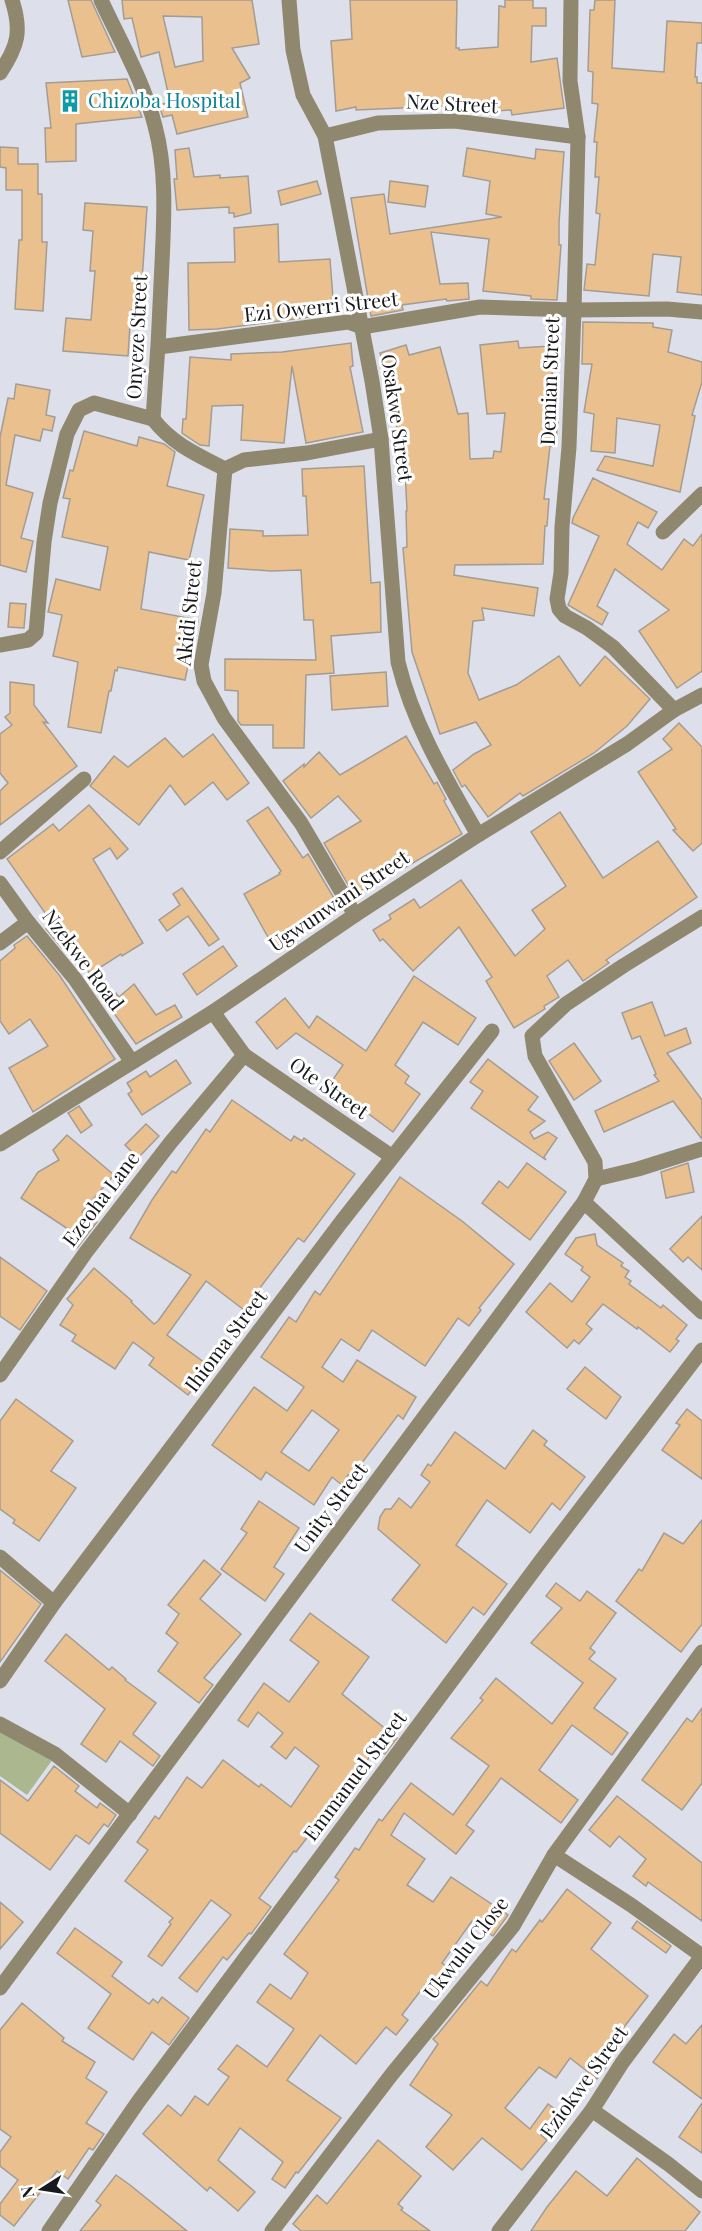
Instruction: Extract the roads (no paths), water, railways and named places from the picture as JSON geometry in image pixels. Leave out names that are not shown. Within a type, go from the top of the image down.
[{"type":"street","points":[[0,73],[19,35],[12,0]]},
{"type":"street","name":"Onyeze Street","points":[[0,645],[28,640],[36,633],[50,503],[73,420],[79,410],[94,403],[153,419],[159,347],[163,238],[162,162],[155,126],[144,89],[101,0]]},
{"type":"street","name":"Osakwe Street","points":[[289,0],[293,50],[303,95],[325,136],[381,439],[398,662],[404,689],[433,754],[478,835]]},
{"type":"street","name":"Demian Street","points":[[571,0],[570,81],[578,137],[574,310],[569,447],[562,528],[561,573],[556,599],[564,616],[613,646],[674,710]]},
{"type":"street","name":"Nze Street","points":[[325,136],[378,123],[455,121],[578,137]]},
{"type":"street","name":"Ezi Owerri Street","points":[[159,347],[348,322],[362,327],[480,307],[574,310],[667,309],[702,312]]},
{"type":"street","points":[[153,419],[170,438],[225,469],[244,460],[307,453],[381,439]]},
{"type":"street","name":"Akidi Street","points":[[225,469],[214,592],[201,665],[204,681],[224,718],[301,823],[356,915]]},
{"type":"street","points":[[663,532],[702,494]]},
{"type":"street","name":"Ugwunwani Street","points":[[0,1144],[213,1012],[478,835],[627,744],[674,710],[702,695]]},
{"type":"street","points":[[0,852],[84,779]]},
{"type":"street","name":"Nzekwe Road","points":[[0,883],[28,922],[75,979],[132,1062]]},
{"type":"street","points":[[702,917],[566,1004],[532,1036],[536,1056],[595,1162],[596,1179],[638,1169],[702,1149]]},
{"type":"street","points":[[0,943],[28,922]]},
{"type":"street","name":"Ote Street","points":[[213,1012],[244,1054],[391,1156]]},
{"type":"street","name":"Ihioma Street","points":[[0,1681],[54,1603],[391,1156],[492,1031]]},
{"type":"street","name":"Ezeoha Lane","points":[[0,1375],[86,1252],[171,1142],[244,1054]]},
{"type":"street","name":"Unity Street","points":[[0,1988],[584,1202],[596,1179]]},
{"type":"street","points":[[584,1202],[702,1312]]},
{"type":"street","name":"Emmanuel Street","points":[[49,2231],[138,2102],[543,1558],[702,1350]]},
{"type":"street","points":[[0,1557],[54,1603]]},
{"type":"street","name":"Ukwulu Close","points":[[272,2231],[392,2074],[513,1926],[554,1855],[702,1652]]},
{"type":"street","points":[[0,1724],[55,1754],[130,1814]]},
{"type":"street","points":[[554,1855],[702,1956]]},
{"type":"street","name":"Eziokwe Street","points":[[499,2231],[592,2110],[622,2063],[702,1956]]},
{"type":"street","points":[[592,2110],[667,2163],[702,2192]]},
{"type":"place","name":"Chizoba Hospital","points":[[70,101]]}]
